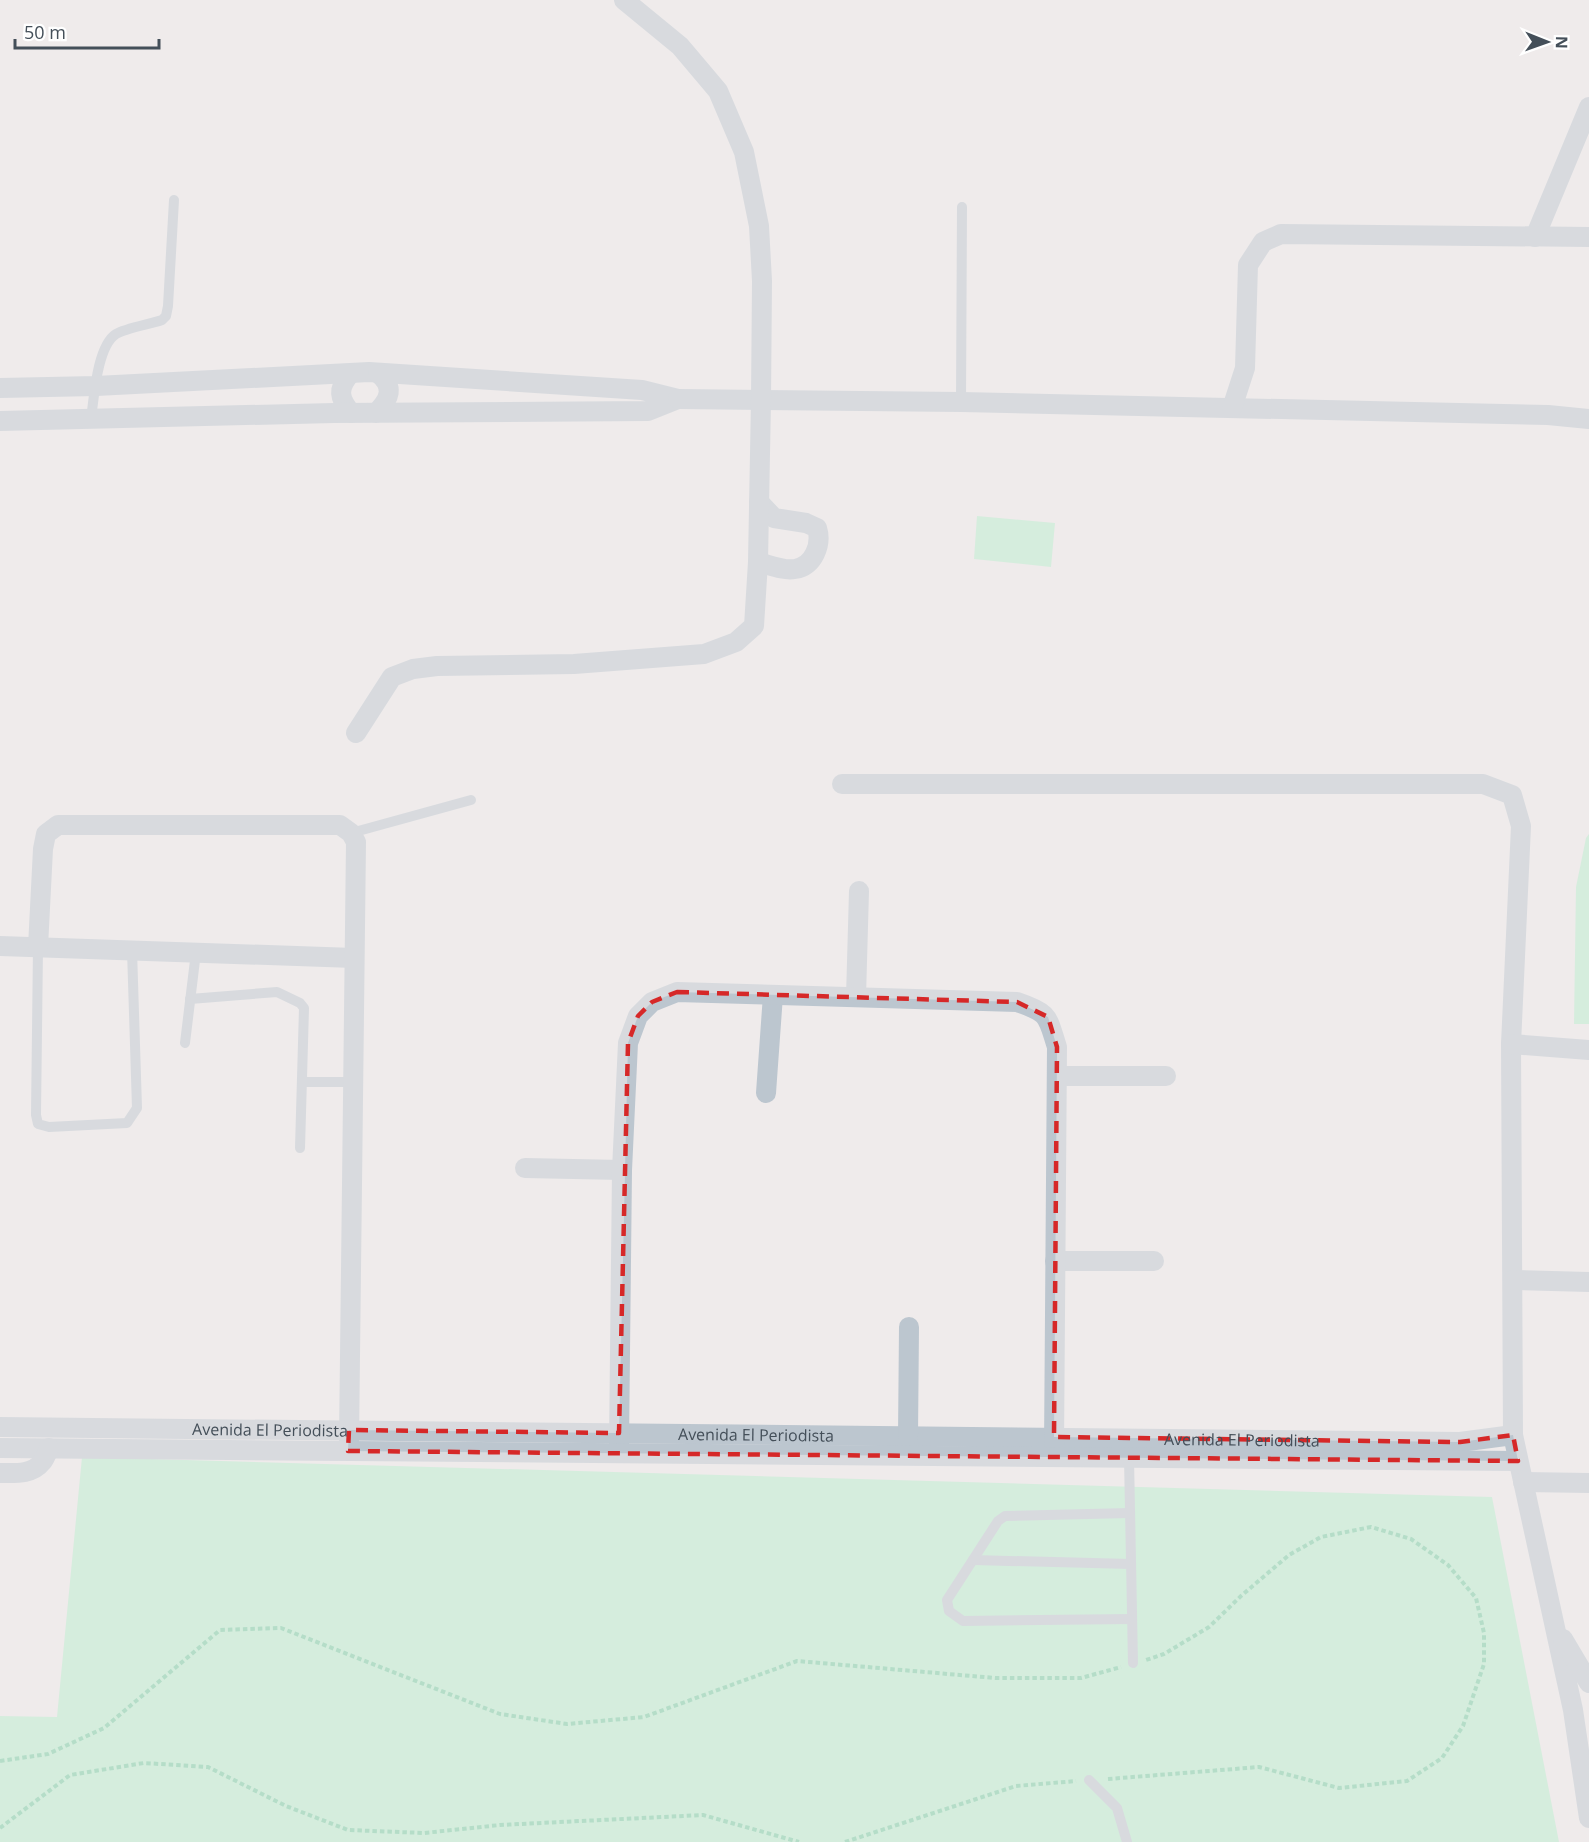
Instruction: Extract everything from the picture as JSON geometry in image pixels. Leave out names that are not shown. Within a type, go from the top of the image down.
[{"type":"street","points":[[356,733],[392,677],[413,669],[437,666],[574,664],[704,654],[736,642],[754,626],[758,562],[762,281],[759,226],[744,152],[718,91],[680,46],[624,0]]},
{"type":"street","points":[[1535,237],[1589,107]]},
{"type":"street","points":[[1232,408],[1245,368],[1248,265],[1263,242],[1281,234],[1589,237]]},
{"type":"street","points":[[0,388],[96,386],[378,372],[642,390],[678,399],[961,402],[1548,415],[1589,418]]},
{"type":"street","points":[[376,413],[384,405],[389,392],[385,379],[378,372]]},
{"type":"street","points":[[351,374],[341,387],[343,402],[351,413]]},
{"type":"street","points":[[0,421],[351,413],[648,411],[678,399]]},
{"type":"street","points":[[758,562],[783,569],[798,569],[810,561],[818,549],[819,535],[817,528],[806,523],[774,518],[759,502]]},
{"type":"street","points":[[842,784],[1484,784],[1512,795],[1521,826],[1511,1044],[1513,1435],[1573,1710],[1587,1786],[1589,1818]]},
{"type":"street","points":[[38,947],[43,849],[46,834],[58,825],[340,825],[351,833],[356,842],[348,1451]]},
{"type":"street","points":[[856,997],[859,891]]},
{"type":"street","points":[[0,946],[354,958]]},
{"type":"street","points":[[619,1453],[622,1170],[628,1043],[638,1016],[652,1002],[677,992],[1017,1002],[1035,1008],[1048,1017],[1057,1047],[1054,1457]]},
{"type":"street","points":[[766,1093],[773,995]]},
{"type":"street","points":[[1511,1044],[1589,1050]]},
{"type":"street","points":[[1057,1076],[1166,1076]]},
{"type":"street","points":[[525,1168],[622,1170]]},
{"type":"street","points":[[1055,1261],[1154,1261]]},
{"type":"street","points":[[1513,1280],[1589,1282]]},
{"type":"street","points":[[908,1436],[909,1327]]},
{"type":"street","name":"Avenida El Periodista","points":[[0,1427],[1460,1442],[1513,1435]]},
{"type":"street","points":[[0,1448],[1518,1461]]},
{"type":"street","points":[[0,1473],[23,1473],[30,1470],[42,1462],[49,1449]]},
{"type":"street","points":[[1523,1482],[1589,1483]]},
{"type":"street","points":[[1554,1623],[1589,1683]]},
{"type":"lane","points":[[91,419],[106,345],[116,334],[162,320],[166,316],[174,200]]},
{"type":"lane","points":[[961,402],[962,207]]},
{"type":"lane","points":[[351,833],[471,800]]},
{"type":"lane","points":[[38,947],[36,1115],[38,1124],[49,1127],[127,1123],[137,1108],[132,950]]},
{"type":"lane","points":[[185,1044],[196,952]]},
{"type":"lane","points":[[190,999],[277,992],[300,1003],[304,1008],[300,1148]]},
{"type":"lane","points":[[302,1082],[353,1082]]},
{"type":"lane","points":[[1129,1458],[1133,1663]]},
{"type":"lane","points":[[1130,1513],[1005,1516],[998,1521],[947,1600],[949,1611],[963,1621],[1132,1619]]},
{"type":"lane","points":[[973,1560],[1131,1564]]},
{"type":"lane","points":[[1089,1780],[1117,1808],[1127,1842]]},
{"type":"path","points":[[0,1761],[48,1754],[104,1728],[220,1630],[281,1628],[500,1714],[567,1724],[644,1717],[797,1661],[995,1678],[1081,1678],[1164,1654],[1209,1627],[1289,1555],[1321,1537],[1371,1527],[1411,1539],[1448,1565],[1476,1598],[1484,1633],[1484,1664],[1462,1726],[1442,1758],[1407,1781],[1340,1788],[1259,1767],[1016,1786],[845,1842]]},
{"type":"path","points":[[0,1828],[70,1775],[144,1762],[208,1767],[286,1806],[348,1830],[424,1833],[500,1825],[703,1815],[799,1842]]},
{"type":"highlighted area","points":[[677,992],[1017,1002],[1048,1017],[1057,1047],[1054,1437],[1460,1442],[1513,1435],[1518,1461],[348,1451],[349,1430],[619,1433],[628,1043],[638,1016],[652,1002]]},
{"type":"green space","points":[[977,516],[1055,523],[1051,567],[974,559]]},
{"type":"green space","points":[[1589,834],[1589,1024],[1574,1024],[1576,887],[1586,838]]},
{"type":"green space","points":[[82,1457],[1492,1497],[1559,1842],[0,1842],[0,1716],[57,1717]]}]
